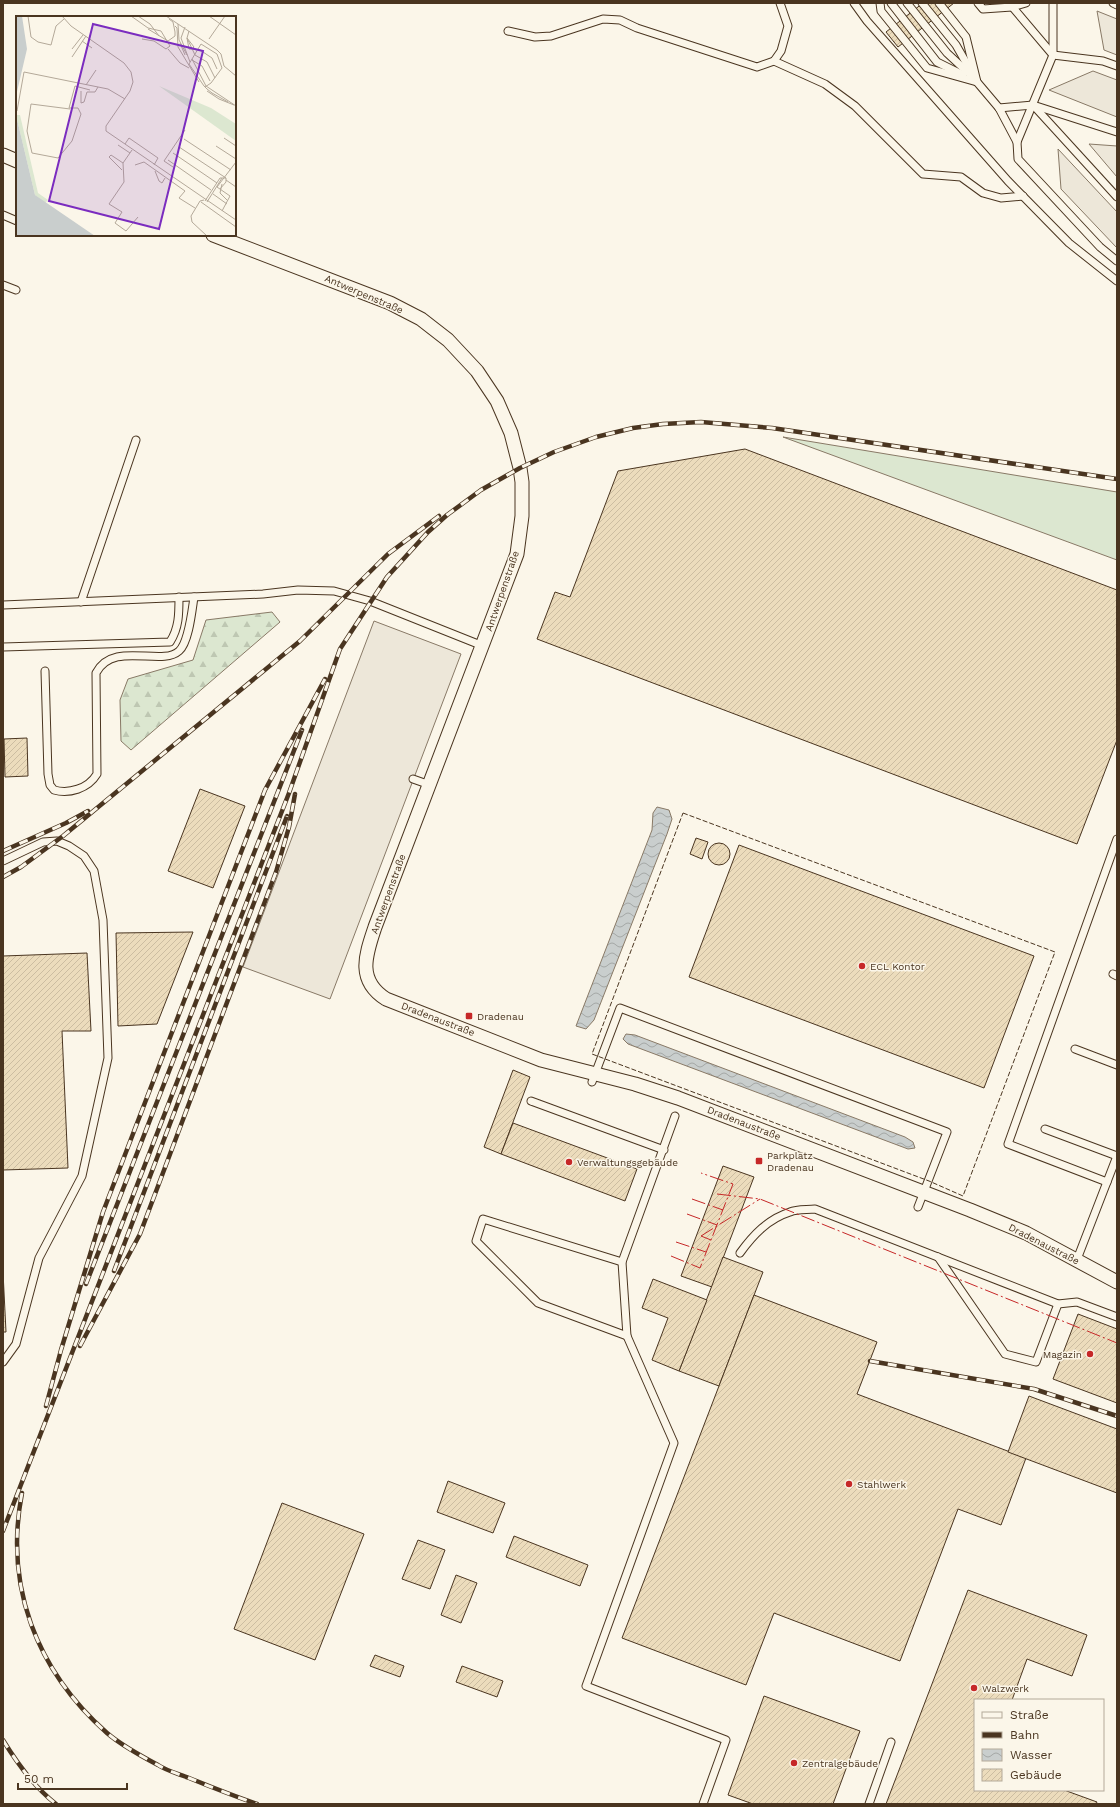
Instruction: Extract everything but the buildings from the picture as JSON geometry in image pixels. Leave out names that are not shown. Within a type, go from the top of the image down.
[{"type":"street","points":[[3,156],[16,161]]},
{"type":"street","name":"Antwerpenstraße","points":[[216,236],[383,300],[422,319],[448,340],[477,371],[497,401],[511,434],[520,468],[522,482],[522,516],[517,554],[368,949],[366,967],[368,980]]},
{"type":"street","name":"Dradenaustraße","points":[[368,980],[378,994],[404,1006],[541,1060],[593,1078],[678,1098],[924,1192],[1026,1233],[1076,1264],[1117,1282]]},
{"type":"lane","points":[[508,31],[536,37],[551,36],[603,19],[620,20],[637,28],[758,67],[774,61],[781,52],[788,26],[780,3]]},
{"type":"lane","points":[[854,3],[867,22],[1023,196],[1075,248],[1117,281]]},
{"type":"lane","points":[[880,3],[881,11],[927,68],[977,82]]},
{"type":"lane","points":[[891,3],[937,62],[977,82]]},
{"type":"lane","points":[[907,3],[947,53],[977,82],[999,108],[1017,142],[1018,159],[1100,247],[1117,261]]},
{"type":"lane","points":[[922,3],[956,45],[977,82]]},
{"type":"lane","points":[[939,3],[966,36],[977,82]]},
{"type":"lane","points":[[978,3],[983,9],[1026,3]]},
{"type":"lane","points":[[996,3],[1012,4],[1053,55],[1103,61],[1117,66]]},
{"type":"lane","points":[[1017,142],[1053,55],[1053,3]]},
{"type":"lane","points":[[1113,3],[1117,5]]},
{"type":"lane","points":[[774,61],[825,84],[855,106],[923,174],[961,177],[984,193],[1001,198],[1023,196]]},
{"type":"lane","points":[[999,108],[1033,105],[1117,132]]},
{"type":"lane","points":[[1033,105],[1117,198]]},
{"type":"lane","points":[[3,216],[16,221]]},
{"type":"lane","points":[[3,285],[16,290]]},
{"type":"lane","points":[[81,602],[136,440]]},
{"type":"lane","points":[[3,605],[263,594],[298,590],[334,591],[370,601],[482,646]]},
{"type":"lane","points":[[46,671],[48,774],[50,785],[54,790],[70,792],[94,780],[97,774],[96,678],[100,665],[117,657],[134,655],[169,655],[179,651],[184,642],[192,615],[194,597]]},
{"type":"lane","points":[[3,647],[170,642],[177,632],[179,598]]},
{"type":"lane","points":[[413,779],[430,785]]},
{"type":"lane","points":[[1107,1182],[1008,1144],[1117,839]]},
{"type":"lane","points":[[3,861],[50,840],[69,846],[84,856],[94,871],[103,920],[108,1058],[82,1176],[39,1258],[16,1344],[3,1362]]},
{"type":"lane","points":[[593,1078],[620,1008],[947,1132],[918,1207]]},
{"type":"lane","points":[[1074,1049],[1117,1065]]},
{"type":"lane","points":[[531,1101],[664,1150]]},
{"type":"lane","points":[[675,1116],[664,1150],[622,1262],[627,1336],[674,1443],[586,1686],[726,1740],[703,1804]]},
{"type":"lane","points":[[1045,1129],[1117,1156],[1076,1264]]},
{"type":"lane","points":[[740,1253],[754,1234],[772,1221],[790,1211],[815,1209],[1058,1304],[1077,1302],[1117,1317]]},
{"type":"lane","points":[[622,1262],[483,1219],[476,1242],[538,1303],[627,1336]]},
{"type":"lane","points":[[938,1257],[1005,1354],[1036,1362],[1058,1304]]},
{"type":"lane","points":[[869,1804],[891,1742]]},
{"type":"green space","points":[[783,437],[1117,492],[1117,560]]},
{"type":"green space","points":[[272,612],[280,622],[131,750],[121,741],[120,700],[128,679],[193,660],[206,620]]},
{"type":"shaded area","points":[[1097,11],[1117,19],[1117,55],[1104,50]]},
{"type":"shaded area","points":[[1093,71],[1117,80],[1117,117],[1049,90]]},
{"type":"shaded area","points":[[1089,144],[1117,146],[1117,177]]},
{"type":"shaded area","points":[[1058,149],[1117,212],[1117,248],[1061,189]]},
{"type":"shaded area","points":[[374,621],[461,654],[330,999],[243,967]]},
{"type":"water","points":[[657,807],[669,810],[672,819],[667,834],[594,1020],[586,1029],[576,1026],[652,830],[653,813]]},
{"type":"water","points":[[626,1034],[635,1035],[905,1137],[913,1142],[915,1148],[908,1149],[628,1044],[623,1039]]},
{"type":"railway","points":[[3,1531],[289,793],[340,649],[387,577],[428,532],[447,515],[481,490],[520,468],[554,452],[596,437],[633,428],[663,424],[701,422],[772,428],[1117,479]]},
{"type":"railway","points":[[3,877],[21,867],[63,836],[300,641],[388,554],[439,516]]},
{"type":"railway","points":[[46,1406],[61,1350],[103,1212],[265,790],[325,679]]},
{"type":"railway","points":[[86,1284],[302,730]]},
{"type":"railway","points":[[80,1346],[140,1234],[276,872],[289,827],[295,794]]},
{"type":"railway","points":[[3,851],[66,823],[88,811]]},
{"type":"railway","points":[[114,1271],[287,816]]},
{"type":"railway","points":[[870,1361],[1034,1389],[1117,1416]]},
{"type":"railway","points":[[22,1493],[18,1527],[18,1561],[22,1593],[31,1624],[44,1654],[61,1682],[82,1708],[118,1742],[169,1771],[257,1804]]},
{"type":"railway","points":[[3,1740],[26,1774],[40,1790],[56,1804]]},
{"type":"fence","points":[[683,813],[1055,952],[963,1196],[929,1181],[592,1054],[683,813]]},
{"type":"power","points":[[671,1256],[700,1268],[733,1184],[701,1173]]},
{"type":"power","points":[[717,1194],[760,1199],[1117,1343]]},
{"type":"power","points":[[692,1199],[723,1210]]},
{"type":"power","points":[[701,1236],[760,1199]]},
{"type":"power","points":[[687,1214],[717,1225]]},
{"type":"power","points":[[701,1236],[711,1240]]},
{"type":"power","points":[[676,1242],[706,1252]]},
{"type":"place","name":"ECL Kontor","points":[[862,966]]},
{"type":"place","name":"Dradenau","points":[[469,1016]]},
{"type":"place","name":"Parkplatz Dradenau","points":[[759,1161]]},
{"type":"place","name":"Verwaltungsgebäude","points":[[569,1162]]},
{"type":"place","name":"Magazin","points":[[1090,1354]]},
{"type":"place","name":"Stahlwerk","points":[[849,1484]]},
{"type":"place","name":"Walzwerk","points":[[974,1688]]},
{"type":"place","name":"Zentralgebäude","points":[[794,1763]]}]
